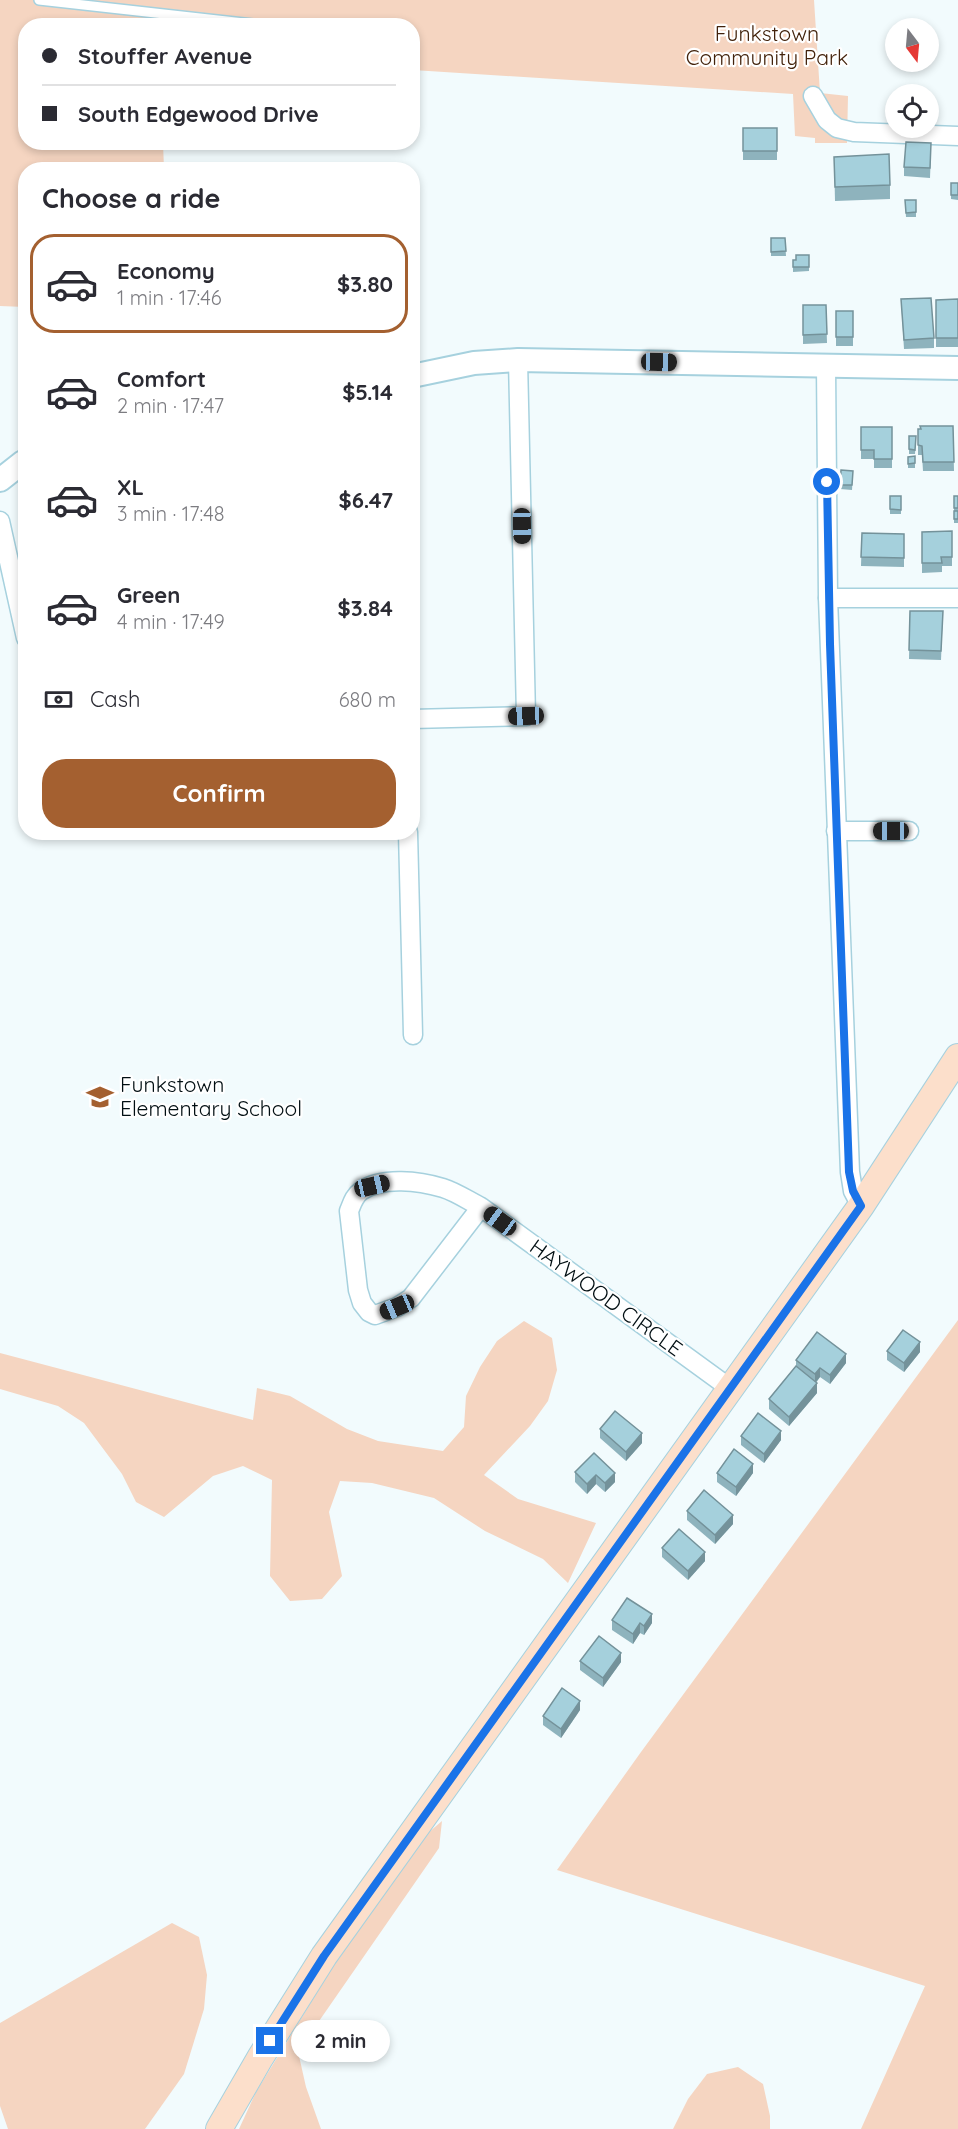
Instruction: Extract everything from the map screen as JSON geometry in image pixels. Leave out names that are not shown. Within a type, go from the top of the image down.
[{"type":"main road","points":[[219,2129],[324,1956],[732,1389],[861,1206],[958,1057]]},
{"type":"street","points":[[813,96],[827,120],[837,128],[854,132],[958,136]]},
{"type":"street","points":[[420,719],[526,716],[518,360]]},
{"type":"street","points":[[420,374],[474,363],[518,360],[958,368]]},
{"type":"street","points":[[826,366],[828,598],[849,1172],[853,1191],[861,1206]]},
{"type":"street","points":[[0,460],[18,462]]},
{"type":"street","points":[[0,480],[18,466]]},
{"type":"street","points":[[0,521],[18,602]]},
{"type":"street","points":[[828,598],[958,598]]},
{"type":"street","points":[[836,831],[909,831]]},
{"type":"street","points":[[408,840],[413,1035]]},
{"type":"street","name":"HAYWOOD CIRCLE","points":[[481,1207],[411,1298],[385,1312],[375,1315],[369,1312],[358,1290],[349,1211],[353,1200],[360,1192],[372,1186],[389,1182],[414,1182],[444,1188],[481,1207],[732,1389]]},
{"type":"lane","points":[[39,0],[200,18]]},
{"type":"green space","name":"Funkstown Community Park","points":[[0,0],[814,0],[820,93],[848,96],[847,143],[815,143],[815,138],[795,136],[793,94],[420,70],[420,18],[18,18],[18,150],[163,150],[164,162],[18,162],[18,307],[0,306]]},
{"type":"green space","points":[[958,1320],[958,2129],[861,2129],[925,1986],[557,1870]]},
{"type":"green space","points":[[524,1321],[552,1338],[557,1370],[548,1401],[530,1426],[484,1475],[518,1499],[596,1523],[568,1583],[543,1559],[485,1531],[434,1498],[372,1483],[340,1481],[329,1512],[342,1576],[322,1599],[290,1601],[270,1576],[272,1480],[243,1466],[213,1476],[164,1517],[136,1502],[122,1474],[84,1423],[58,1406],[0,1389],[0,1353],[253,1420],[257,1388],[290,1396],[347,1429],[378,1441],[443,1451],[464,1427],[466,1396],[480,1367],[497,1341]]},
{"type":"green space","points":[[442,1821],[439,1848],[308,2037],[299,2056],[306,2087],[321,2129],[239,2129],[256,2092],[400,1857]]},
{"type":"green space","points":[[172,1923],[199,1937],[207,1975],[204,2009],[184,2074],[145,2129],[8,2129],[0,2106],[0,2023]]},
{"type":"green space","points":[[738,2067],[763,2084],[770,2116],[770,2129],[673,2129],[688,2099],[707,2074]]},
{"type":"building","points":[[743,128],[777,128],[777,151],[743,151]]},
{"type":"building","points":[[906,142],[931,143],[930,168],[904,167]]},
{"type":"building","points":[[889,154],[890,185],[835,187],[834,157]]},
{"type":"building","points":[[951,183],[958,183],[958,195],[951,195]]},
{"type":"building","points":[[905,200],[916,200],[916,212],[906,213]]},
{"type":"building","points":[[771,238],[785,238],[786,251],[771,252]]},
{"type":"building","points":[[796,255],[809,255],[809,267],[793,267]]},
{"type":"building","points":[[931,298],[934,338],[904,340],[901,299]]},
{"type":"building","points":[[958,299],[958,338],[936,338],[936,300]]},
{"type":"building","points":[[803,305],[826,305],[827,334],[803,335]]},
{"type":"building","points":[[836,311],[853,311],[853,337],[836,337]]},
{"type":"building","points":[[920,426],[953,426],[954,462],[923,462],[922,446],[918,445]]},
{"type":"building","points":[[861,427],[892,427],[892,459],[874,459],[874,450],[861,450]]},
{"type":"building","points":[[909,436],[916,436],[915,450],[909,449]]},
{"type":"building","points":[[915,456],[915,463],[908,464],[908,457]]},
{"type":"building","points":[[841,470],[853,471],[852,485],[840,485]]},
{"type":"building","points":[[890,496],[901,496],[901,510],[890,509]]},
{"type":"building","points":[[954,496],[958,496],[958,508],[954,508]]},
{"type":"building","points":[[954,511],[958,511],[958,519],[954,519]]},
{"type":"building","points":[[952,531],[952,557],[941,557],[942,563],[922,563],[922,532]]},
{"type":"building","points":[[862,533],[904,534],[904,558],[861,557]]},
{"type":"building","points":[[910,611],[943,611],[941,651],[909,650]]},
{"type":"building","points":[[903,1330],[920,1342],[904,1363],[887,1351]]},
{"type":"building","points":[[817,1332],[846,1354],[830,1375],[820,1368],[815,1374],[796,1360]]},
{"type":"building","points":[[796,1366],[817,1383],[789,1417],[769,1399]]},
{"type":"building","points":[[615,1411],[642,1433],[626,1452],[600,1429]]},
{"type":"building","points":[[758,1413],[781,1431],[764,1454],[741,1436]]},
{"type":"building","points":[[734,1449],[753,1464],[736,1487],[717,1473]]},
{"type":"building","points":[[594,1453],[615,1473],[605,1483],[596,1475],[587,1484],[575,1472]]},
{"type":"building","points":[[704,1490],[733,1515],[715,1535],[687,1511]]},
{"type":"building","points":[[679,1529],[705,1552],[688,1571],[662,1548]]},
{"type":"building","points":[[627,1598],[652,1614],[644,1626],[640,1623],[633,1634],[612,1620]]},
{"type":"building","points":[[599,1636],[621,1653],[603,1678],[580,1661]]},
{"type":"building","points":[[562,1688],[580,1701],[561,1729],[543,1716]]},
{"type":"place","name":"Funkstown Elementary School","points":[[100,1097]]},
{"type":"route","points":[[270,2041],[324,1956],[861,1206],[853,1191],[849,1172],[828,598],[827,482]]}]
